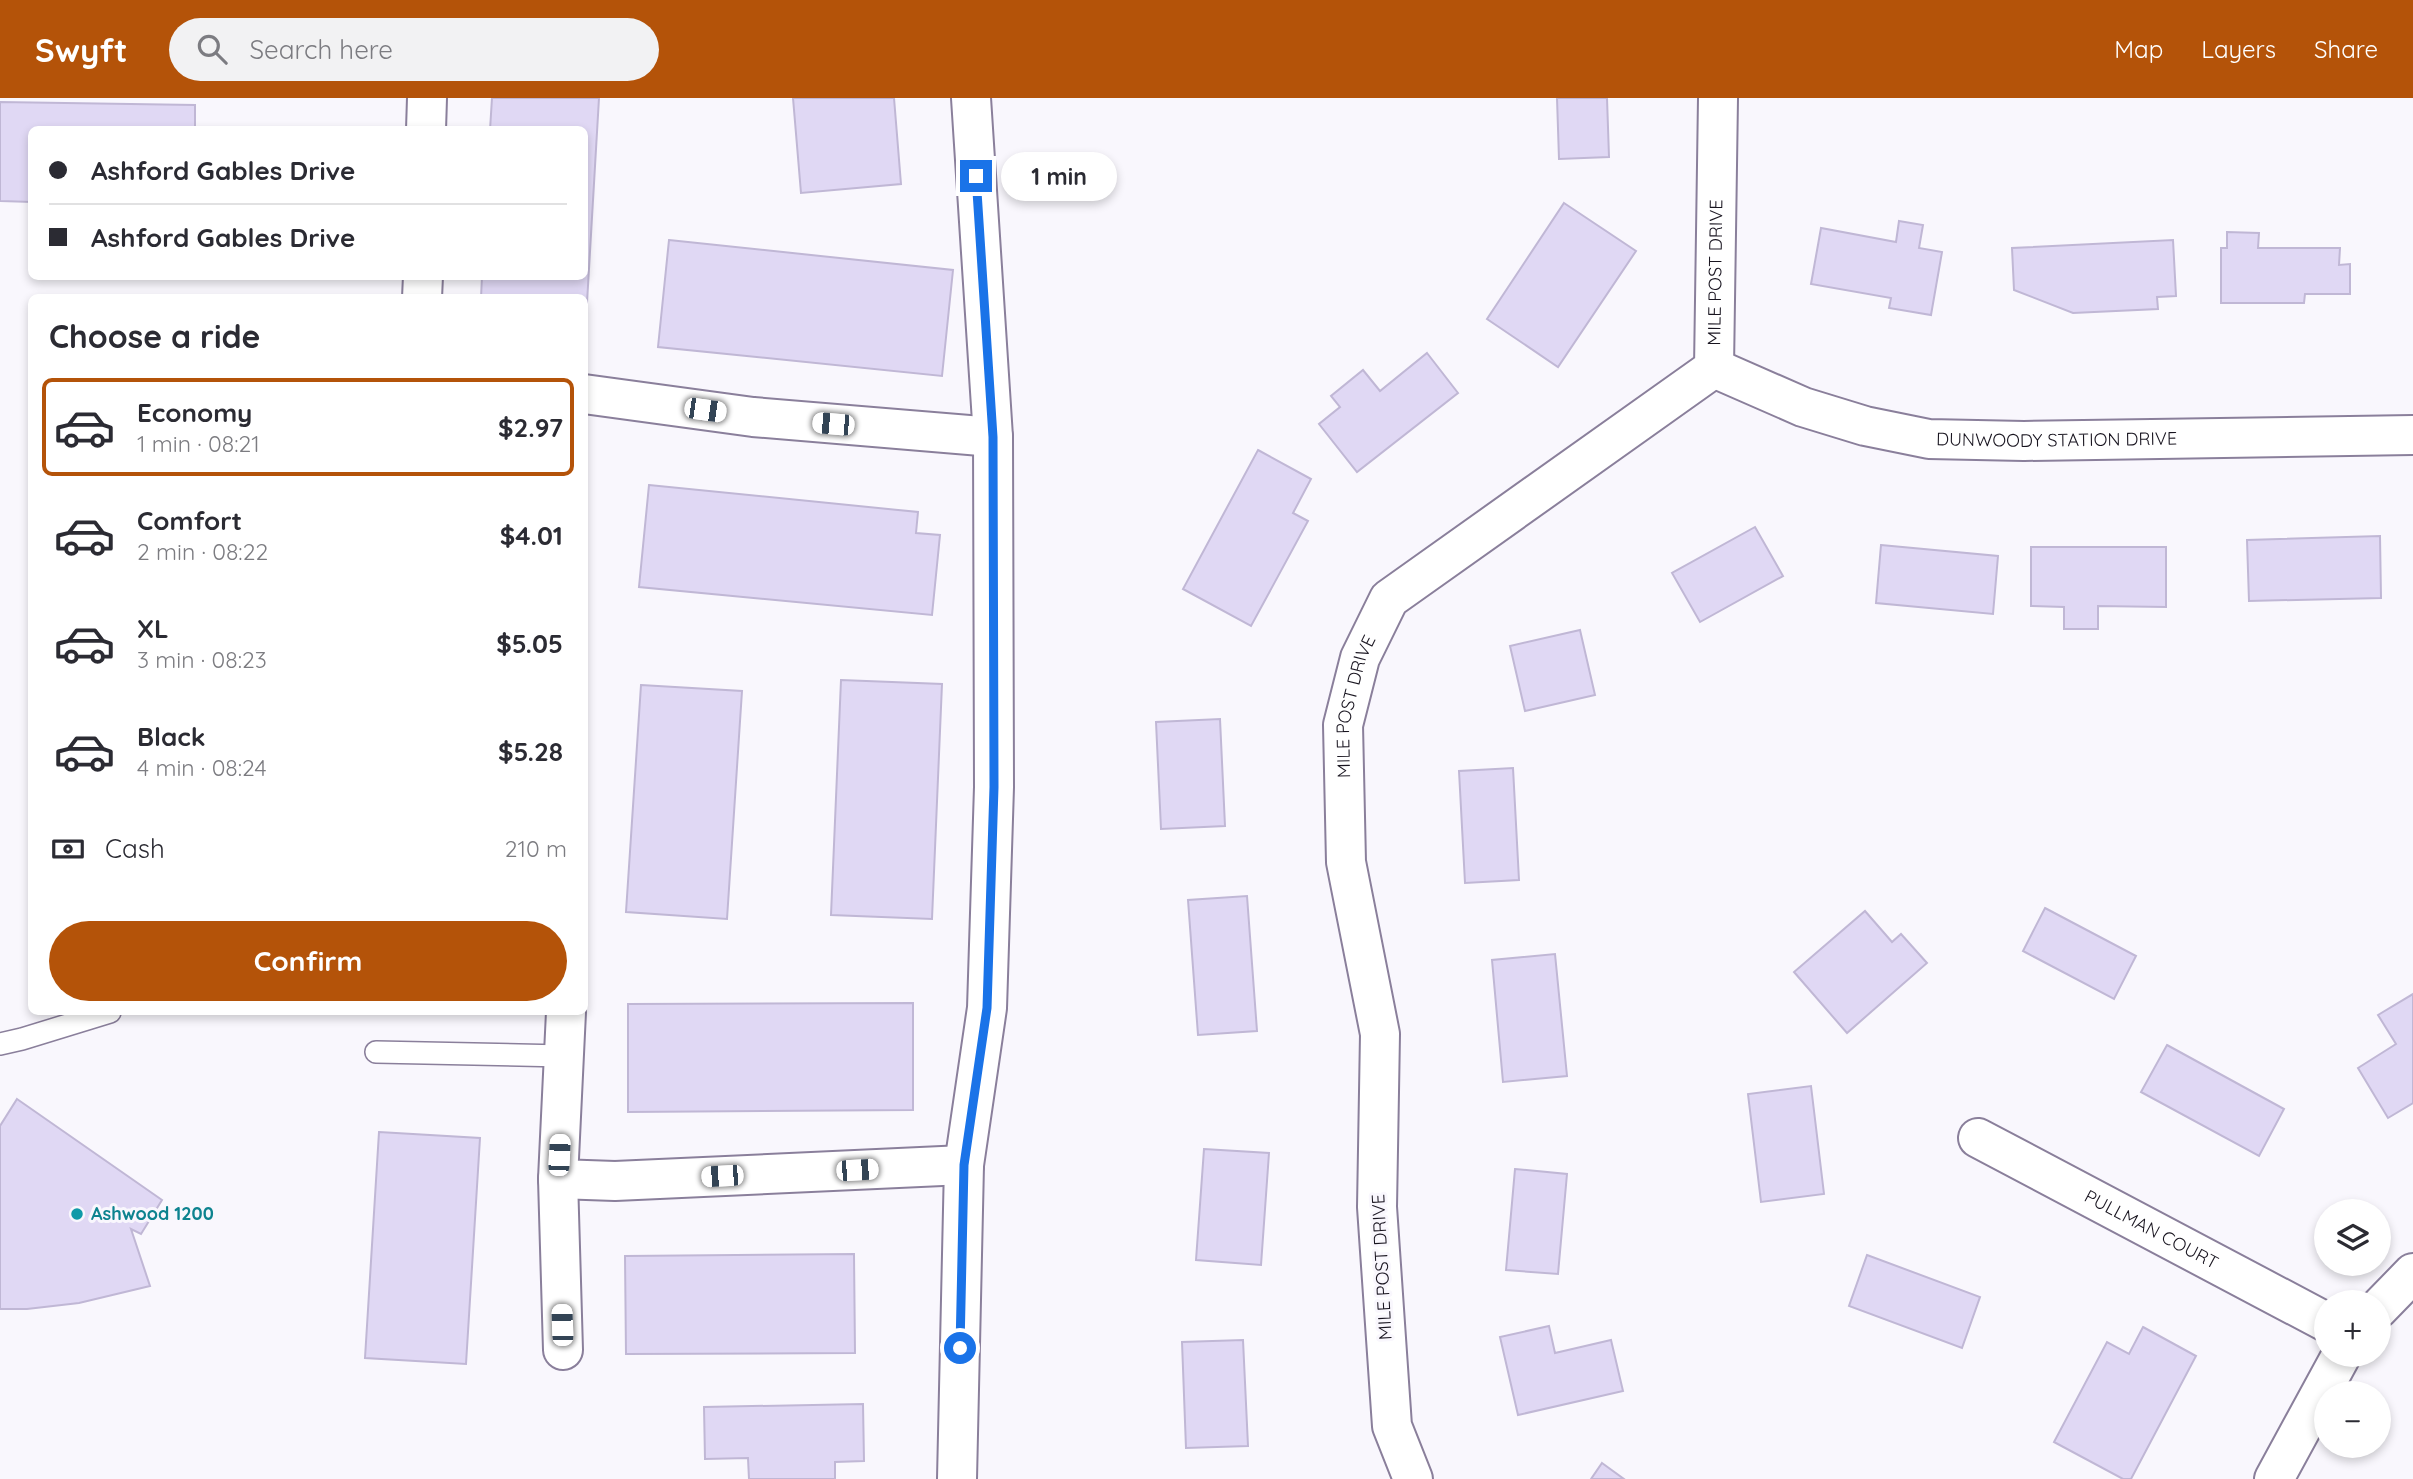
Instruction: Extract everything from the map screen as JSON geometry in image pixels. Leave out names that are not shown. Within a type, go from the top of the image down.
[{"type":"street","points":[[426,126],[427,98]]},
{"type":"street","points":[[957,1479],[964,1165],[987,1008],[994,787],[993,437],[971,98]]},
{"type":"street","name":"MILE POST DRIVE","points":[[1413,1479],[1392,1426],[1377,1206],[1380,1034],[1346,862],[1343,725],[1360,658],[1389,599],[1714,368],[1718,98]]},
{"type":"street","name":"DUNWOODY STATION DRIVE","points":[[1714,368],[1803,407],[1865,426],[1929,439],[2024,442],[2413,435]]},
{"type":"street","points":[[588,395],[753,417],[993,437]]},
{"type":"street","points":[[563,1350],[558,1179],[566,1015]]},
{"type":"street","name":"PULLMAN COURT","points":[[1978,1138],[2314,1316]]},
{"type":"street","points":[[558,1179],[615,1181],[964,1165]]},
{"type":"street","points":[[2391,1296],[2413,1273]]},
{"type":"street","points":[[2274,1479],[2335,1367]]},
{"type":"lane","points":[[0,1044],[100,1015]]},
{"type":"lane","points":[[376,1052],[564,1056]]},
{"type":"building","points":[[492,98],[599,98],[588,294],[481,294],[482,280],[588,280],[588,126],[490,126]]},
{"type":"building","points":[[793,98],[894,98],[901,184],[801,193]]},
{"type":"building","points":[[1557,98],[1607,98],[1609,157],[1559,159]]},
{"type":"building","points":[[0,102],[195,105],[195,126],[28,126],[28,202],[0,201]]},
{"type":"building","points":[[1564,203],[1636,251],[1558,367],[1487,319]]},
{"type":"building","points":[[1899,221],[1923,225],[1919,248],[1942,252],[1931,315],[1889,308],[1891,298],[1811,284],[1821,228],[1896,242]]},
{"type":"building","points":[[2227,232],[2259,233],[2258,248],[2340,248],[2339,265],[2350,264],[2350,294],[2305,294],[2304,303],[2221,303],[2221,248],[2227,248]]},
{"type":"building","points":[[669,240],[953,270],[942,376],[658,347]]},
{"type":"building","points":[[2173,240],[2176,296],[2157,297],[2158,309],[2073,313],[2014,290],[2012,248]]},
{"type":"building","points":[[1427,353],[1458,393],[1357,472],[1319,424],[1340,407],[1331,396],[1363,370],[1380,391]]},
{"type":"building","points":[[1258,450],[1311,479],[1293,513],[1308,521],[1251,626],[1183,589]]},
{"type":"building","points":[[649,485],[918,512],[916,533],[940,535],[932,615],[639,587]]},
{"type":"building","points":[[1755,527],[1783,576],[1700,622],[1672,573]]},
{"type":"building","points":[[2380,536],[2381,598],[2249,601],[2247,540]]},
{"type":"building","points":[[1881,545],[1998,556],[1993,614],[1876,603]]},
{"type":"building","points":[[2031,547],[2166,547],[2166,607],[2098,606],[2098,629],[2064,629],[2064,607],[2031,606]]},
{"type":"building","points":[[1580,630],[1595,695],[1525,711],[1510,646]]},
{"type":"building","points":[[841,680],[942,684],[932,919],[831,915]]},
{"type":"building","points":[[641,685],[742,691],[727,919],[626,912]]},
{"type":"building","points":[[1220,719],[1225,826],[1161,829],[1156,722]]},
{"type":"building","points":[[1513,768],[1519,880],[1465,883],[1459,771]]},
{"type":"building","points":[[1247,896],[1257,1031],[1198,1035],[1188,900]]},
{"type":"building","points":[[2045,908],[2136,956],[2114,999],[2023,951]]},
{"type":"building","points":[[1865,911],[1892,942],[1901,934],[1927,963],[1847,1033],[1794,972]]},
{"type":"building","points":[[1555,954],[1567,1076],[1503,1082],[1492,960]]},
{"type":"building","points":[[2413,994],[2413,1103],[2388,1118],[2358,1068],[2396,1044],[2378,1015]]},
{"type":"building","points":[[913,1003],[913,1110],[628,1112],[628,1004]]},
{"type":"building","points":[[2167,1045],[2284,1109],[2259,1156],[2141,1092]]},
{"type":"building","points":[[1811,1086],[1824,1194],[1761,1202],[1748,1094]]},
{"type":"building","name":"Ashwood 1200","points":[[17,1099],[162,1200],[141,1234],[131,1229],[150,1286],[79,1303],[0,1309],[0,1126]]},
{"type":"building","points":[[379,1132],[480,1138],[466,1364],[365,1358]]},
{"type":"building","points":[[1204,1149],[1269,1153],[1261,1265],[1196,1260]]},
{"type":"building","points":[[1515,1169],[1567,1174],[1558,1274],[1506,1270]]},
{"type":"building","points":[[854,1254],[855,1353],[626,1354],[625,1256]]},
{"type":"building","points":[[1867,1255],[1980,1297],[1962,1348],[1849,1306]]},
{"type":"building","points":[[1549,1326],[1555,1353],[1611,1340],[1623,1391],[1518,1415],[1500,1337]]},
{"type":"building","points":[[2143,1327],[2196,1356],[2131,1479],[2123,1479],[2054,1442],[2107,1342],[2129,1354]]},
{"type":"building","points":[[1243,1340],[1248,1446],[1186,1448],[1182,1342]]},
{"type":"building","points":[[863,1404],[864,1461],[835,1462],[835,1479],[749,1479],[748,1458],[705,1459],[704,1407]]},
{"type":"building","points":[[1602,1463],[1624,1479],[1591,1479]]},
{"type":"place","name":"Ashwood 1200","points":[[77,1214]]},
{"type":"route","points":[[960,1348],[964,1165],[987,1008],[994,787],[993,437],[976,176]]}]
